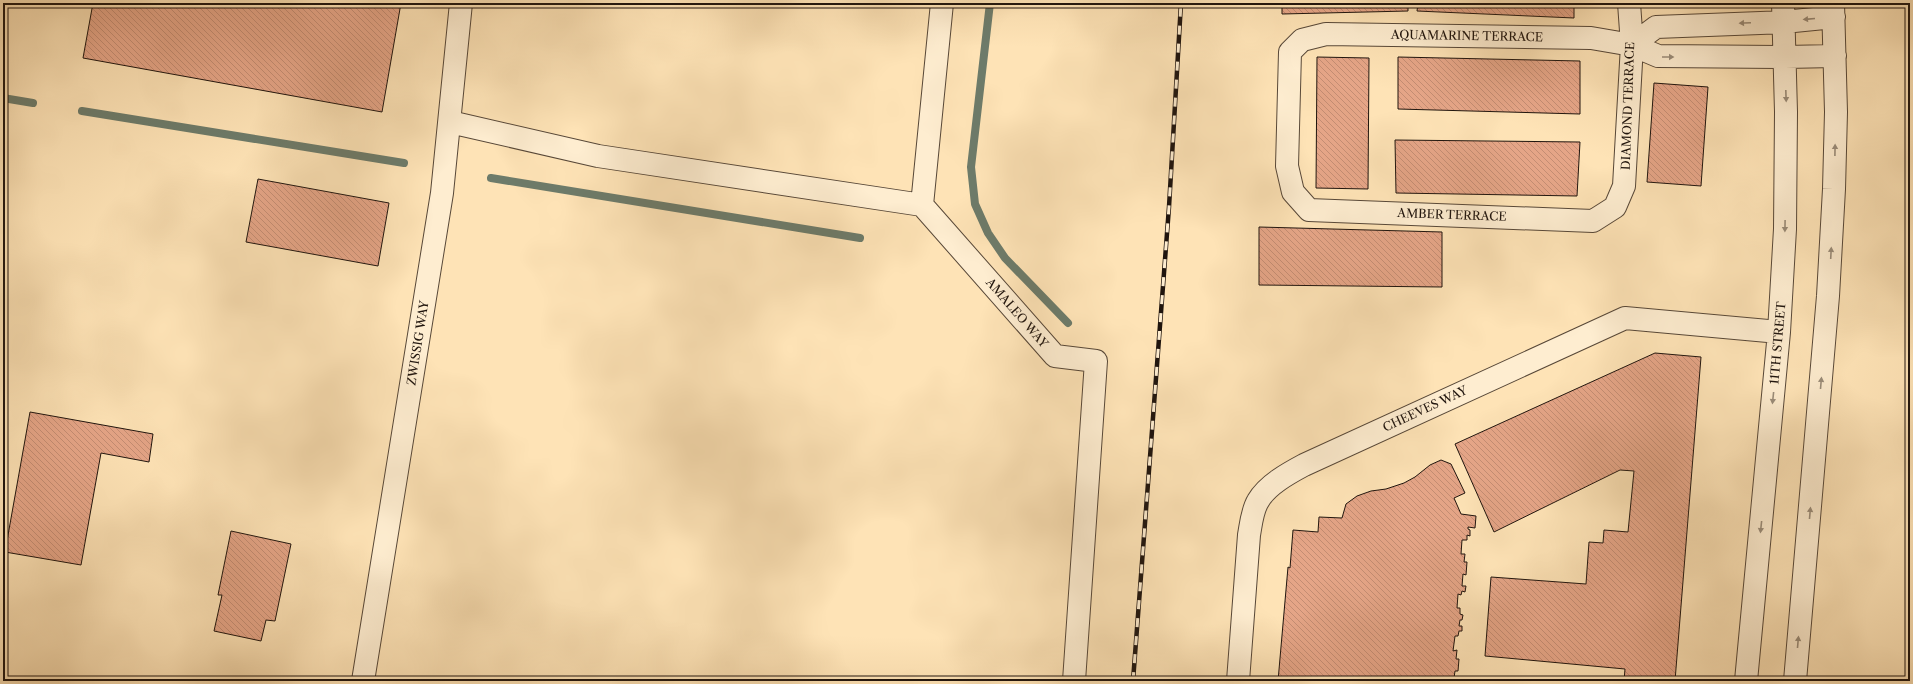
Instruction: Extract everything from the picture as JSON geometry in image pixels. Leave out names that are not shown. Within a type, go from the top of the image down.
[{"type":"street","name":"ZWISSIG WAY","points":[[363,681],[442,193],[461,3]]},
{"type":"street","points":[[450,122],[598,156],[922,205],[942,3]]},
{"type":"street","name":"DIAMOND TERRACE","points":[[1614,207],[1624,186],[1632,45],[1629,3]]},
{"type":"street","points":[[1632,45],[1656,27],[1783,12],[1834,10],[1834,189],[1829,288],[1795,681]]},
{"type":"street","name":"11TH STREET","points":[[1746,681],[1779,332],[1785,229],[1786,112],[1783,12]]},
{"type":"street","name":"AQUAMARINE TERRACE","points":[[1293,192],[1287,166],[1290,52],[1302,40],[1326,34],[1591,38],[1632,45],[1658,56],[1835,56]]},
{"type":"street","name":"AMBER TERRACE","points":[[1293,192],[1309,210],[1593,221],[1614,207]]},
{"type":"street","name":"AMALEO WAY","points":[[922,205],[1054,356],[1096,361],[1074,681]]},
{"type":"street","name":"CHEEVES WAY","points":[[1238,681],[1249,535],[1253,515],[1262,495],[1286,476],[1312,461],[1625,318],[1779,332]]},
{"type":"building","points":[[93,3],[401,3],[382,112],[83,58]]},
{"type":"building","points":[[1282,3],[1408,3],[1408,11],[1282,14]]},
{"type":"building","points":[[1418,3],[1574,3],[1574,18],[1417,11]]},
{"type":"building","points":[[1317,57],[1369,58],[1368,189],[1316,188]]},
{"type":"building","points":[[1398,57],[1580,61],[1580,114],[1398,109]]},
{"type":"building","points":[[1654,83],[1708,87],[1701,186],[1647,182]]},
{"type":"building","points":[[1395,140],[1580,142],[1577,196],[1396,193]]},
{"type":"building","points":[[258,179],[389,203],[378,266],[246,242]]},
{"type":"building","points":[[1259,227],[1442,232],[1442,287],[1259,285]]},
{"type":"building","points":[[1655,353],[1701,357],[1675,681],[1624,681],[1625,669],[1485,656],[1491,577],[1586,584],[1589,542],[1603,543],[1604,530],[1628,532],[1634,471],[1620,470],[1494,532],[1455,444]]},
{"type":"building","points":[[30,412],[153,434],[149,462],[101,453],[81,565],[5,552]]},
{"type":"building","points":[[1441,460],[1451,464],[1465,493],[1454,498],[1461,514],[1476,516],[1475,528],[1468,527],[1470,530],[1470,536],[1467,535],[1467,540],[1462,540],[1461,554],[1465,554],[1464,562],[1467,562],[1466,575],[1463,574],[1462,586],[1466,586],[1465,592],[1462,591],[1461,595],[1458,594],[1457,608],[1460,608],[1460,614],[1463,615],[1459,626],[1462,626],[1462,631],[1459,631],[1458,636],[1455,636],[1453,651],[1457,650],[1456,659],[1459,659],[1458,671],[1455,671],[1454,678],[1451,678],[1450,681],[1278,681],[1288,567],[1290,568],[1293,530],[1318,532],[1319,517],[1342,518],[1346,504],[1357,496],[1404,483],[1415,477],[1430,465]]},
{"type":"building","points":[[231,531],[291,544],[275,621],[266,620],[261,641],[214,631],[222,595],[218,595]]},
{"type":"waterway","points":[[990,3],[971,167],[975,204],[988,233],[1005,258],[1068,323]]},
{"type":"waterway","points":[[3,98],[33,103]]},
{"type":"waterway","points":[[82,111],[404,163]]},
{"type":"waterway","points":[[491,178],[860,238]]},
{"type":"railway","points":[[1133,681],[1169,207],[1181,3]]}]
